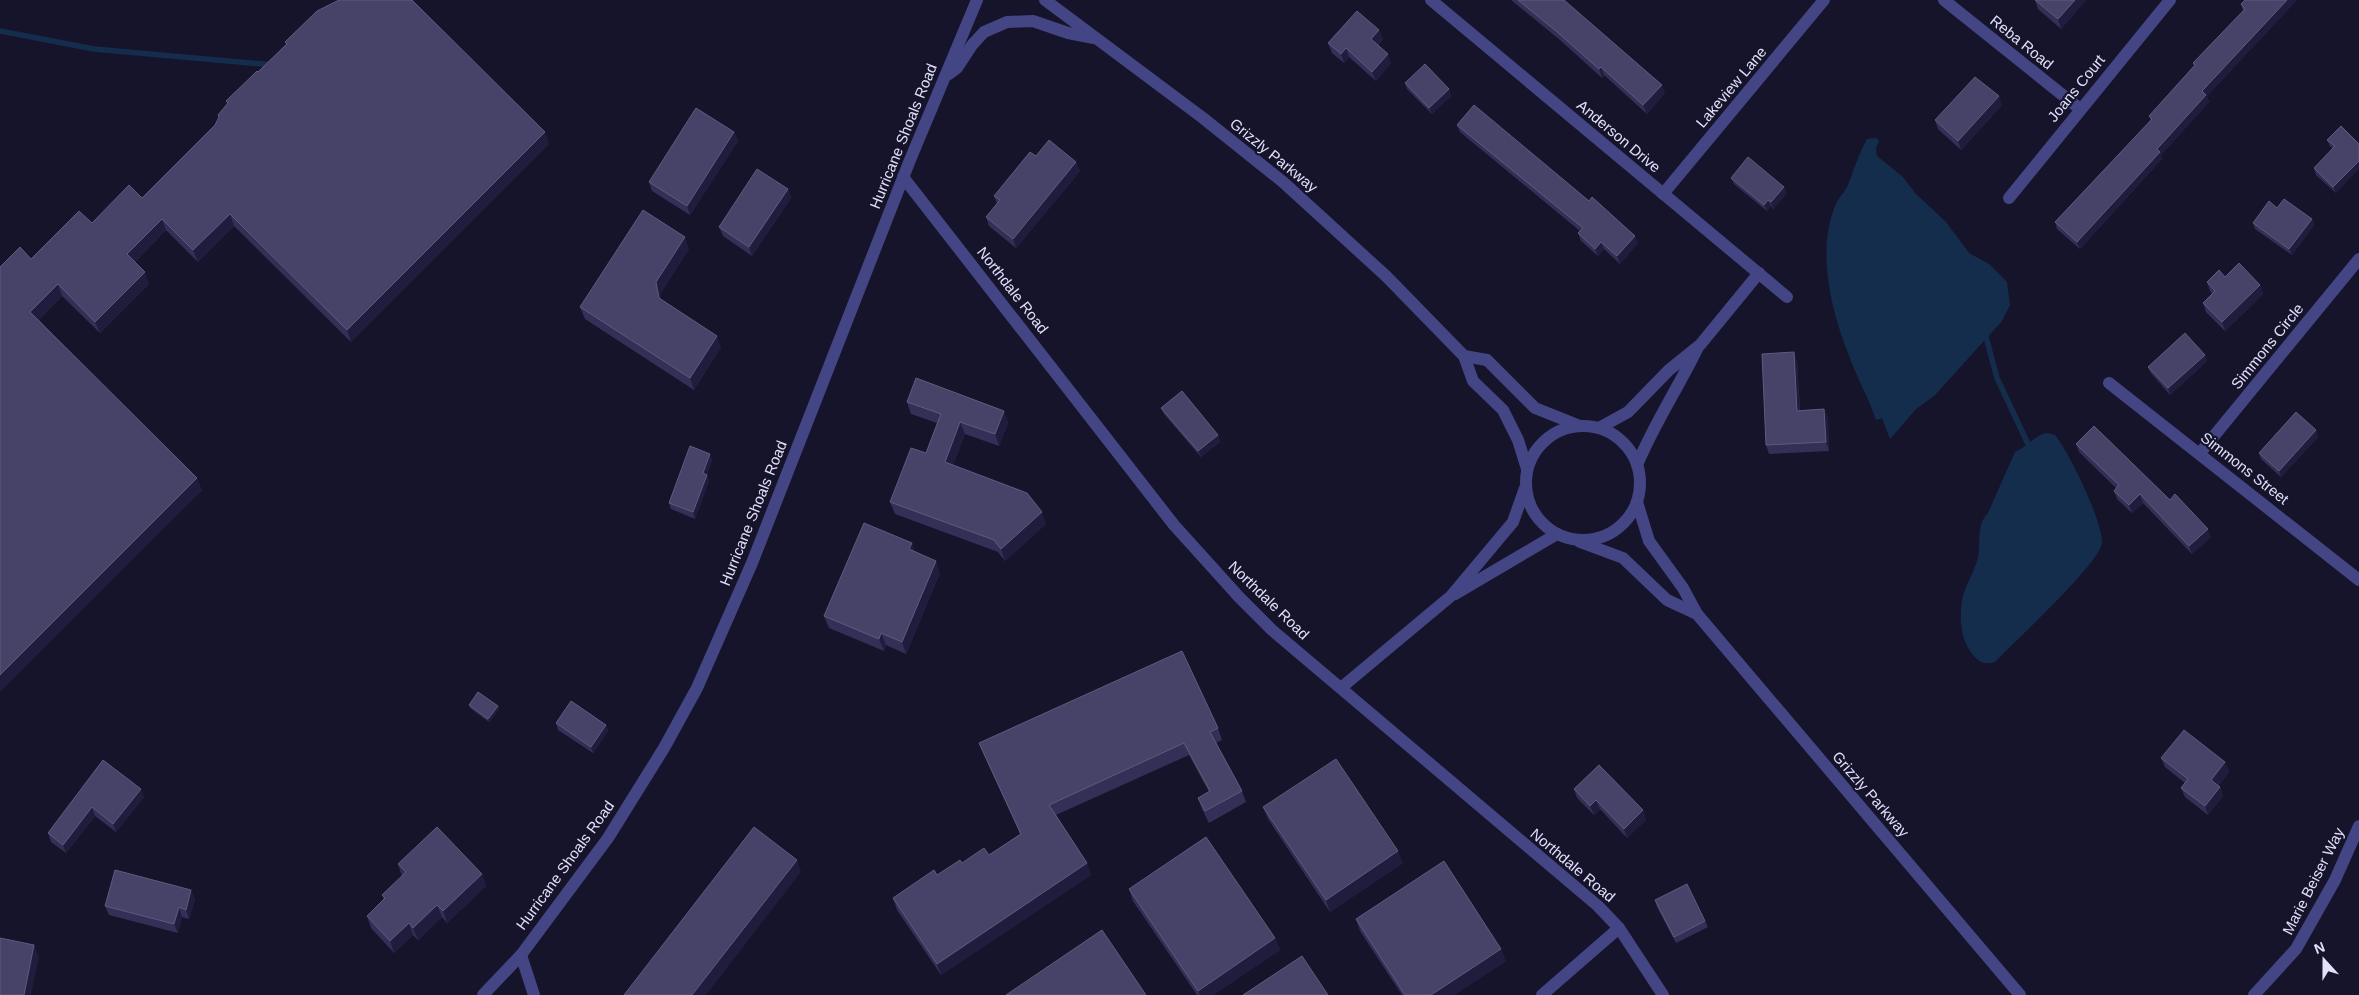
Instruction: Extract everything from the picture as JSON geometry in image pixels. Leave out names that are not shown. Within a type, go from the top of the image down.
[{"type":"street","name":"Hurricane Shoals Road","points":[[483,995],[521,955],[608,838],[664,748],[697,688],[752,563],[903,177],[976,0]]},
{"type":"street","name":"Grizzly Parkway","points":[[1045,0],[1203,118],[1307,202],[1386,276],[1464,356],[1473,381],[1502,410],[1518,440],[1527,469]]},
{"type":"street","name":"Anderson Drive","points":[[1431,0],[1786,297]]},
{"type":"street","name":"Lakeview Lane","points":[[1664,194],[1824,0]]},
{"type":"street","name":"Reba Road","points":[[1944,0],[2080,109]]},
{"type":"street","name":"Joans Court","points":[[2008,198],[2170,0]]},
{"type":"street","points":[[944,78],[957,68],[972,45],[984,32],[1007,22],[1033,21],[1068,34],[1096,38]]},
{"type":"street","name":"Northdale Road","points":[[903,177],[1075,395],[1174,525],[1239,598],[1272,630],[1342,687],[1487,814],[1598,906],[1619,928],[1663,995]]},
{"type":"street","name":"Simmons Circle","points":[[2200,453],[2359,260]]},
{"type":"street","points":[[1599,428],[1628,412],[1669,370],[1700,345],[1759,273]]},
{"type":"street","points":[[1637,465],[1650,434],[1681,383],[1700,345]]},
{"type":"street","points":[[1464,356],[1487,360],[1535,408],[1580,426]]},
{"type":"street","name":"Simmons Street","points":[[2110,383],[2359,580]]},
{"type":"street","points":[[1451,596],[1513,522],[1525,488],[1527,469],[1534,452],[1546,439],[1562,429],[1580,426],[1599,428],[1615,436],[1628,448],[1637,465],[1640,483],[1637,502],[1628,519],[1613,532],[1595,539],[1576,540],[1557,534],[1541,523],[1530,507],[1525,488]]},
{"type":"street","name":"Grizzly Parkway","points":[[1637,502],[1649,542],[1682,588],[1697,614],[2020,995]]},
{"type":"street","points":[[1342,687],[1451,596],[1557,534]]},
{"type":"street","name":"Grizzly Parkway","points":[[1576,540],[1623,558],[1667,600],[1697,614]]},
{"type":"street","name":"Marie Beiser Way","points":[[2254,995],[2296,949],[2335,880],[2359,826]]},
{"type":"street","points":[[1542,995],[1619,928]]},
{"type":"street","points":[[521,955],[534,995]]},
{"type":"water","points":[[1876,138],[1879,141],[1876,148],[1877,156],[1903,177],[1915,193],[1946,222],[1969,253],[1989,264],[2007,282],[2010,305],[2002,321],[1935,395],[1916,409],[1890,439],[1882,418],[1876,420],[1842,336],[1831,298],[1827,259],[1827,240],[1836,204],[1848,185],[1867,139]]},
{"type":"water","points":[[2047,433],[2055,435],[2076,471],[2097,520],[2102,543],[2098,553],[2087,567],[2054,603],[1995,662],[1983,663],[1974,656],[1966,644],[1961,616],[1963,595],[1978,557],[1982,523],[2015,452],[2039,436]]},
{"type":"building","points":[[339,0],[412,0],[545,132],[347,330],[230,214],[193,250],[162,219],[127,254],[145,272],[95,322],[58,284],[30,312],[197,478],[0,675],[0,267],[20,247],[31,259],[79,211],[92,223],[129,185],[142,198],[215,125],[219,117],[218,115],[228,103],[226,101],[287,44],[285,42],[317,11]]},
{"type":"building","points":[[1518,0],[1564,0],[1662,85],[1643,105],[1601,67],[1599,69]]},
{"type":"building","points":[[2035,0],[2075,0],[2058,19]]},
{"type":"building","points":[[2245,0],[2287,0],[2202,91],[2206,95],[2157,149],[2160,152],[2077,242],[2055,222],[2152,119],[2149,116],[2195,65],[2193,63],[2245,9],[2241,4]]},
{"type":"building","points":[[1357,11],[1379,30],[1371,39],[1388,54],[1372,72],[1346,48],[1341,54],[1328,43]]},
{"type":"building","points":[[1425,64],[1449,89],[1429,108],[1405,83]]},
{"type":"building","points":[[1975,77],[1999,96],[1958,141],[1935,120]]},
{"type":"building","points":[[1474,105],[1589,201],[1592,197],[1635,236],[1617,256],[1601,242],[1595,249],[1578,233],[1583,228],[1457,125]]},
{"type":"building","points":[[696,108],[734,132],[687,206],[649,182]]},
{"type":"building","points":[[2341,126],[2359,144],[2359,161],[2333,187],[2314,168],[2335,146],[2327,140]]},
{"type":"building","points":[[1049,140],[1076,162],[1013,239],[986,217],[1000,200],[994,196],[1030,152],[1036,156]]},
{"type":"building","points":[[1748,157],[1784,187],[1771,202],[1768,200],[1764,205],[1731,178]]},
{"type":"building","points":[[757,169],[788,189],[749,247],[719,227]]},
{"type":"building","points":[[2284,199],[2312,219],[2289,249],[2253,223],[2269,201],[2277,208]]},
{"type":"building","points":[[643,210],[685,237],[656,282],[659,298],[717,336],[690,378],[580,307]]},
{"type":"building","points":[[2239,263],[2260,285],[2222,322],[2203,303],[2215,291],[2207,282],[2219,270],[2225,277]]},
{"type":"building","points":[[2185,333],[2205,355],[2168,388],[2148,367]]},
{"type":"building","points":[[1794,352],[1797,411],[1824,409],[1826,442],[1766,445],[1762,354]]},
{"type":"building","points":[[916,378],[1004,411],[995,434],[960,422],[945,462],[1027,493],[1042,512],[1001,549],[994,540],[890,502],[911,448],[926,453],[941,414],[907,402]]},
{"type":"building","points":[[1182,391],[1218,435],[1198,451],[1161,408]]},
{"type":"building","points":[[2296,412],[2316,430],[2279,471],[2259,453]]},
{"type":"building","points":[[2094,426],[2170,500],[2175,494],[2208,529],[2189,546],[2140,494],[2129,505],[2114,491],[2119,485],[2076,444]]},
{"type":"building","points":[[690,446],[710,454],[703,473],[707,475],[693,512],[669,503]]},
{"type":"building","points":[[864,523],[912,543],[909,549],[936,561],[902,642],[881,633],[879,639],[824,616]]},
{"type":"building","points":[[1182,651],[1218,728],[1210,732],[1242,791],[1205,811],[1198,798],[1210,791],[1184,743],[1049,805],[1087,863],[937,964],[893,898],[934,870],[937,875],[960,860],[962,863],[984,848],[989,855],[1021,834],[979,743]]},
{"type":"building","points":[[478,692],[498,706],[488,719],[469,705]]},
{"type":"building","points":[[571,701],[606,725],[591,747],[556,723]]},
{"type":"building","points":[[2184,730],[2225,762],[2211,780],[2220,787],[2205,806],[2181,788],[2188,779],[2161,758]]},
{"type":"building","points":[[1336,759],[1398,851],[1326,900],[1263,807]]},
{"type":"building","points":[[103,760],[141,789],[113,824],[92,807],[63,845],[48,833]]},
{"type":"building","points":[[1599,765],[1643,810],[1624,829],[1596,800],[1590,806],[1574,789]]},
{"type":"building","points":[[437,827],[482,874],[443,911],[437,905],[413,928],[409,923],[390,941],[367,916],[385,898],[382,895],[406,872],[398,864]]},
{"type":"building","points":[[754,827],[797,860],[692,995],[624,995]]},
{"type":"building","points":[[1206,837],[1275,938],[1198,991],[1129,889]]},
{"type":"building","points":[[1444,861],[1501,949],[1431,995],[1405,995],[1356,919]]},
{"type":"building","points":[[115,870],[191,890],[186,910],[179,907],[174,924],[105,906]]},
{"type":"building","points":[[1687,884],[1705,921],[1674,937],[1655,900]]},
{"type":"building","points":[[1102,930],[1146,995],[1006,995]]},
{"type":"building","points":[[0,938],[34,945],[24,995],[0,995]]},
{"type":"building","points":[[1302,956],[1328,995],[1243,995]]},
{"type":"waterway","points":[[0,31],[94,49],[273,65]]},
{"type":"waterway","points":[[1986,337],[1997,378],[2028,444]]}]
